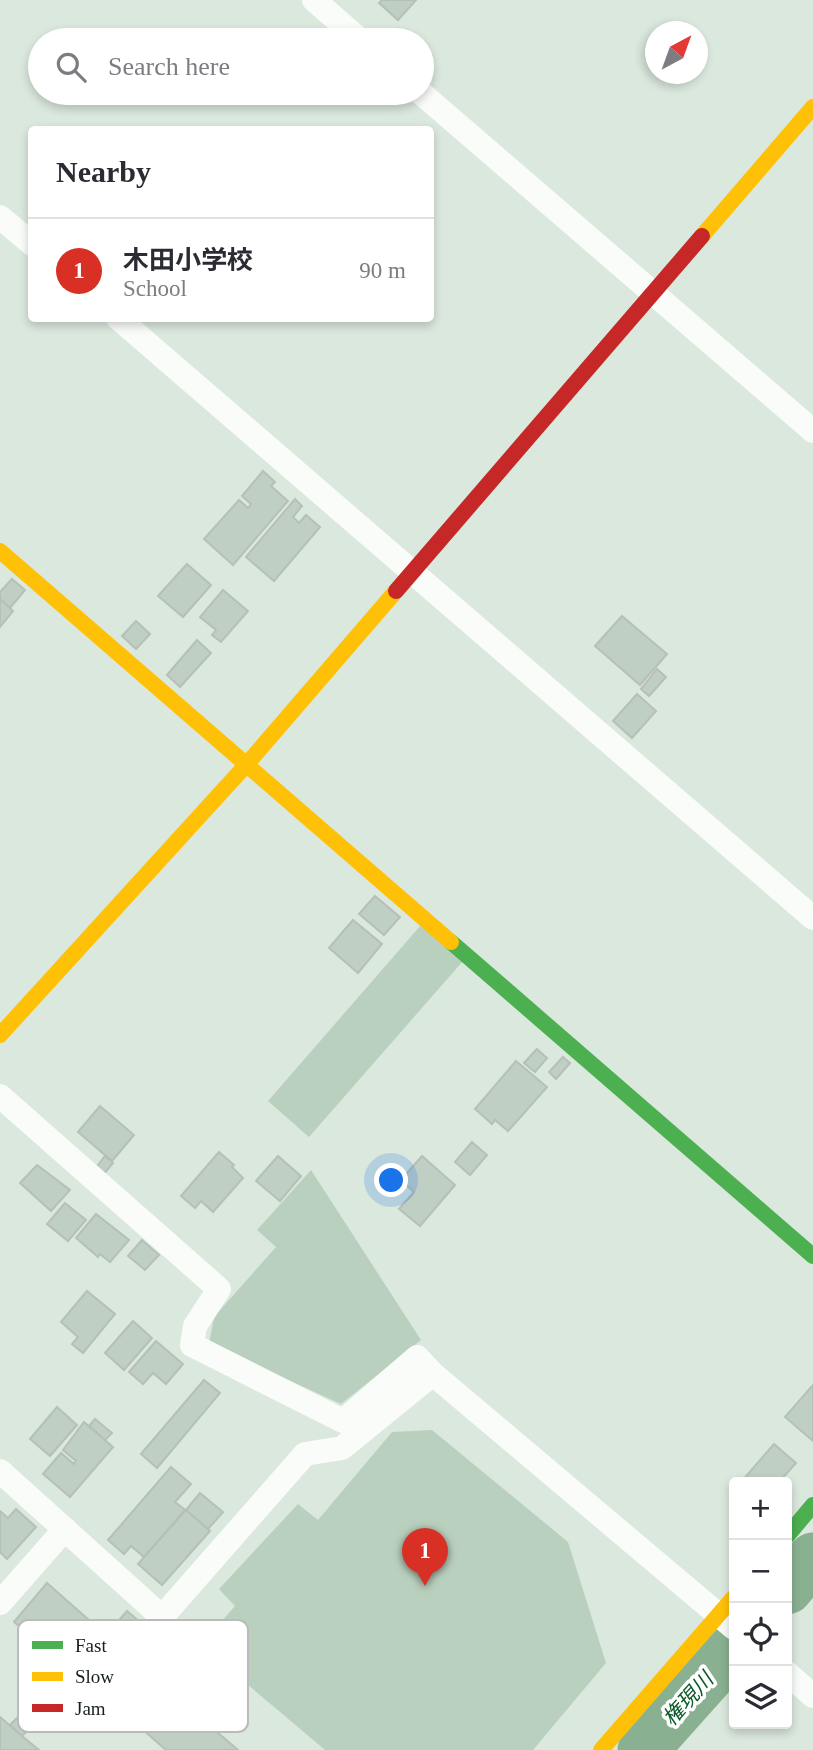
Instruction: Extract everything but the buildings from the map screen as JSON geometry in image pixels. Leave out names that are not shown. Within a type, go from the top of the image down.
[{"type":"street","points":[[313,0],[346,28]]},
{"type":"street","points":[[434,104],[813,430]]},
{"type":"street","points":[[0,1035],[247,764],[813,107]]},
{"type":"street","points":[[0,217],[28,241]]},
{"type":"street","points":[[123,322],[813,918]]},
{"type":"street","points":[[0,551],[813,1256]]},
{"type":"street","points":[[0,1096],[219,1289],[195,1326],[192,1345],[343,1421],[417,1357],[433,1374],[729,1613],[601,1750]]},
{"type":"street","points":[[0,1471],[162,1617],[304,1454],[342,1448],[433,1374]]},
{"type":"street","points":[[792,1530],[813,1505]]},
{"type":"street","points":[[0,1603],[65,1529]]},
{"type":"street","points":[[792,1677],[813,1696]]},
{"type":"green space","points":[[421,925],[463,961],[309,1137],[268,1101]]},
{"type":"green space","points":[[311,1170],[421,1340],[341,1404],[209,1344],[214,1317],[276,1247],[257,1230]]},
{"type":"green space","points":[[432,1430],[568,1542],[606,1663],[533,1750],[325,1750],[248,1685],[248,1620],[223,1620],[235,1606],[219,1589],[298,1504],[318,1520],[392,1432]]},
{"type":"waterway","name":"権現川","points":[[792,1583],[813,1558]]},
{"type":"waterway","name":"権現川","points":[[643,1750],[729,1654]]},
{"type":"traffic: fast","points":[[451,942],[813,1256]]},
{"type":"traffic: fast","points":[[792,1530],[813,1505]]},
{"type":"traffic: slow","points":[[702,236],[813,107]]},
{"type":"traffic: slow","points":[[0,551],[451,942]]},
{"type":"traffic: slow","points":[[0,1035],[247,764],[396,591]]},
{"type":"traffic: slow","points":[[601,1750],[729,1603]]},
{"type":"traffic: jam","points":[[396,591],[702,236]]},
{"type":"place","name":"木田小学校","points":[[425,1586]]}]
